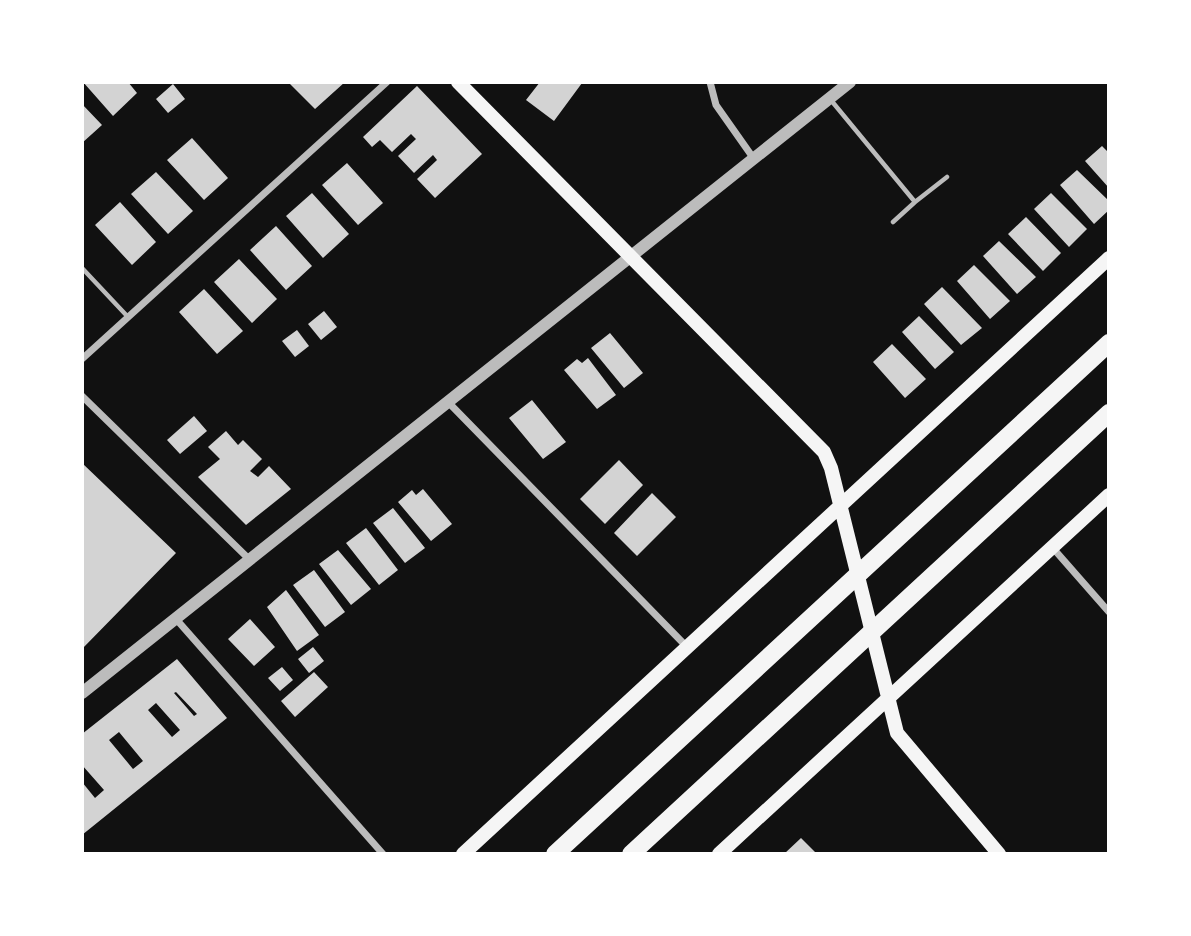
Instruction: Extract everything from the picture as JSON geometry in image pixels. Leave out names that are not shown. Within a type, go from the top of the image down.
[{"type":"highway","points":[[555,854],[1109,343]]},
{"type":"highway","points":[[631,854],[1109,413]]},
{"type":"main road","points":[[458,82],[819,445],[829,459],[888,701],[901,741],[999,854]]},
{"type":"main road","points":[[463,854],[1109,258]]},
{"type":"main road","points":[[719,854],[1109,495]]},
{"type":"street","points":[[82,359],[387,82]]},
{"type":"street","points":[[710,82],[716,105],[754,159]]},
{"type":"street","points":[[82,693],[850,82]]},
{"type":"street","points":[[82,396],[250,560]]},
{"type":"street","points":[[448,402],[686,646]]},
{"type":"street","points":[[1052,547],[1109,612]]},
{"type":"street","points":[[176,619],[383,854]]},
{"type":"lane","points":[[830,98],[915,202]]},
{"type":"lane","points":[[892,222],[947,177]]},
{"type":"lane","points":[[82,268],[128,317]]},
{"type":"building","points":[[83,82],[128,82],[137,93],[113,116]]},
{"type":"building","points":[[288,82],[345,82],[315,109]]},
{"type":"building","points":[[540,82],[582,83],[554,121],[526,100]]},
{"type":"building","points":[[173,84],[185,99],[168,113],[156,99]]},
{"type":"building","points":[[417,86],[482,154],[435,198],[417,179],[437,160],[433,155],[414,173],[398,156],[416,139],[411,134],[392,152],[380,140],[372,147],[363,137]]},
{"type":"building","points":[[82,104],[102,125],[82,143]]},
{"type":"building","points":[[192,138],[228,178],[204,200],[167,160]]},
{"type":"building","points":[[1102,146],[1109,153],[1109,188],[1085,161]]},
{"type":"building","points":[[347,163],[383,203],[358,225],[322,185]]},
{"type":"building","points":[[1077,170],[1109,201],[1109,210],[1094,224],[1060,185]]},
{"type":"building","points":[[156,172],[193,211],[168,234],[131,194]]},
{"type":"building","points":[[312,193],[349,234],[323,258],[286,216]]},
{"type":"building","points":[[1051,193],[1087,229],[1069,247],[1034,209]]},
{"type":"building","points":[[120,202],[156,242],[132,265],[95,225]]},
{"type":"building","points":[[1026,217],[1061,253],[1043,271],[1008,234]]},
{"type":"building","points":[[276,226],[312,266],[286,290],[250,250]]},
{"type":"building","points":[[999,241],[1036,277],[1017,294],[983,256]]},
{"type":"building","points":[[239,259],[277,299],[252,323],[214,282]]},
{"type":"building","points":[[974,265],[1010,301],[990,319],[957,281]]},
{"type":"building","points":[[942,287],[982,328],[961,345],[924,304]]},
{"type":"building","points":[[204,289],[243,331],[217,354],[179,312]]},
{"type":"building","points":[[324,311],[337,327],[321,340],[308,324]]},
{"type":"building","points":[[919,316],[954,352],[935,369],[902,332]]},
{"type":"building","points":[[297,330],[309,346],[295,357],[282,341]]},
{"type":"building","points":[[610,333],[643,373],[624,388],[591,348]]},
{"type":"building","points":[[892,344],[926,379],[905,398],[873,362]]},
{"type":"building","points":[[588,358],[616,395],[597,409],[564,370],[577,359],[582,363]]},
{"type":"building","points":[[532,400],[566,442],[543,459],[509,418]]},
{"type":"building","points":[[194,416],[207,431],[180,454],[167,440]]},
{"type":"building","points":[[226,431],[238,445],[243,440],[262,459],[250,471],[258,477],[269,466],[291,489],[246,525],[198,477],[220,459],[208,447]]},
{"type":"building","points":[[619,460],[643,485],[605,524],[580,499]]},
{"type":"building","points":[[82,463],[176,553],[82,649]]},
{"type":"building","points":[[423,489],[452,524],[431,541],[398,502],[412,490],[416,495]]},
{"type":"building","points":[[652,493],[676,517],[637,556],[614,533]]},
{"type":"building","points":[[393,508],[425,548],[405,563],[373,523]]},
{"type":"building","points":[[366,528],[398,570],[379,585],[346,543]]},
{"type":"building","points":[[338,550],[371,589],[351,605],[319,564]]},
{"type":"building","points":[[314,570],[345,612],[325,627],[293,585]]},
{"type":"building","points":[[286,590],[319,635],[297,651],[267,607]]},
{"type":"building","points":[[250,619],[275,647],[254,666],[228,639]]},
{"type":"building","points":[[313,647],[324,661],[309,673],[298,659]]},
{"type":"building","points":[[177,659],[227,718],[82,835],[82,782],[95,798],[104,790],[82,765],[82,734]],"holes":[[[174,693],[197,714],[194,716]],[[156,703],[180,730],[172,737],[148,710]],[[119,732],[143,761],[133,769],[109,740]]]},
{"type":"building","points":[[282,667],[293,680],[280,691],[268,678]]},
{"type":"building","points":[[314,672],[328,687],[295,717],[281,701]]},
{"type":"building","points":[[801,838],[817,854],[784,854]]}]
